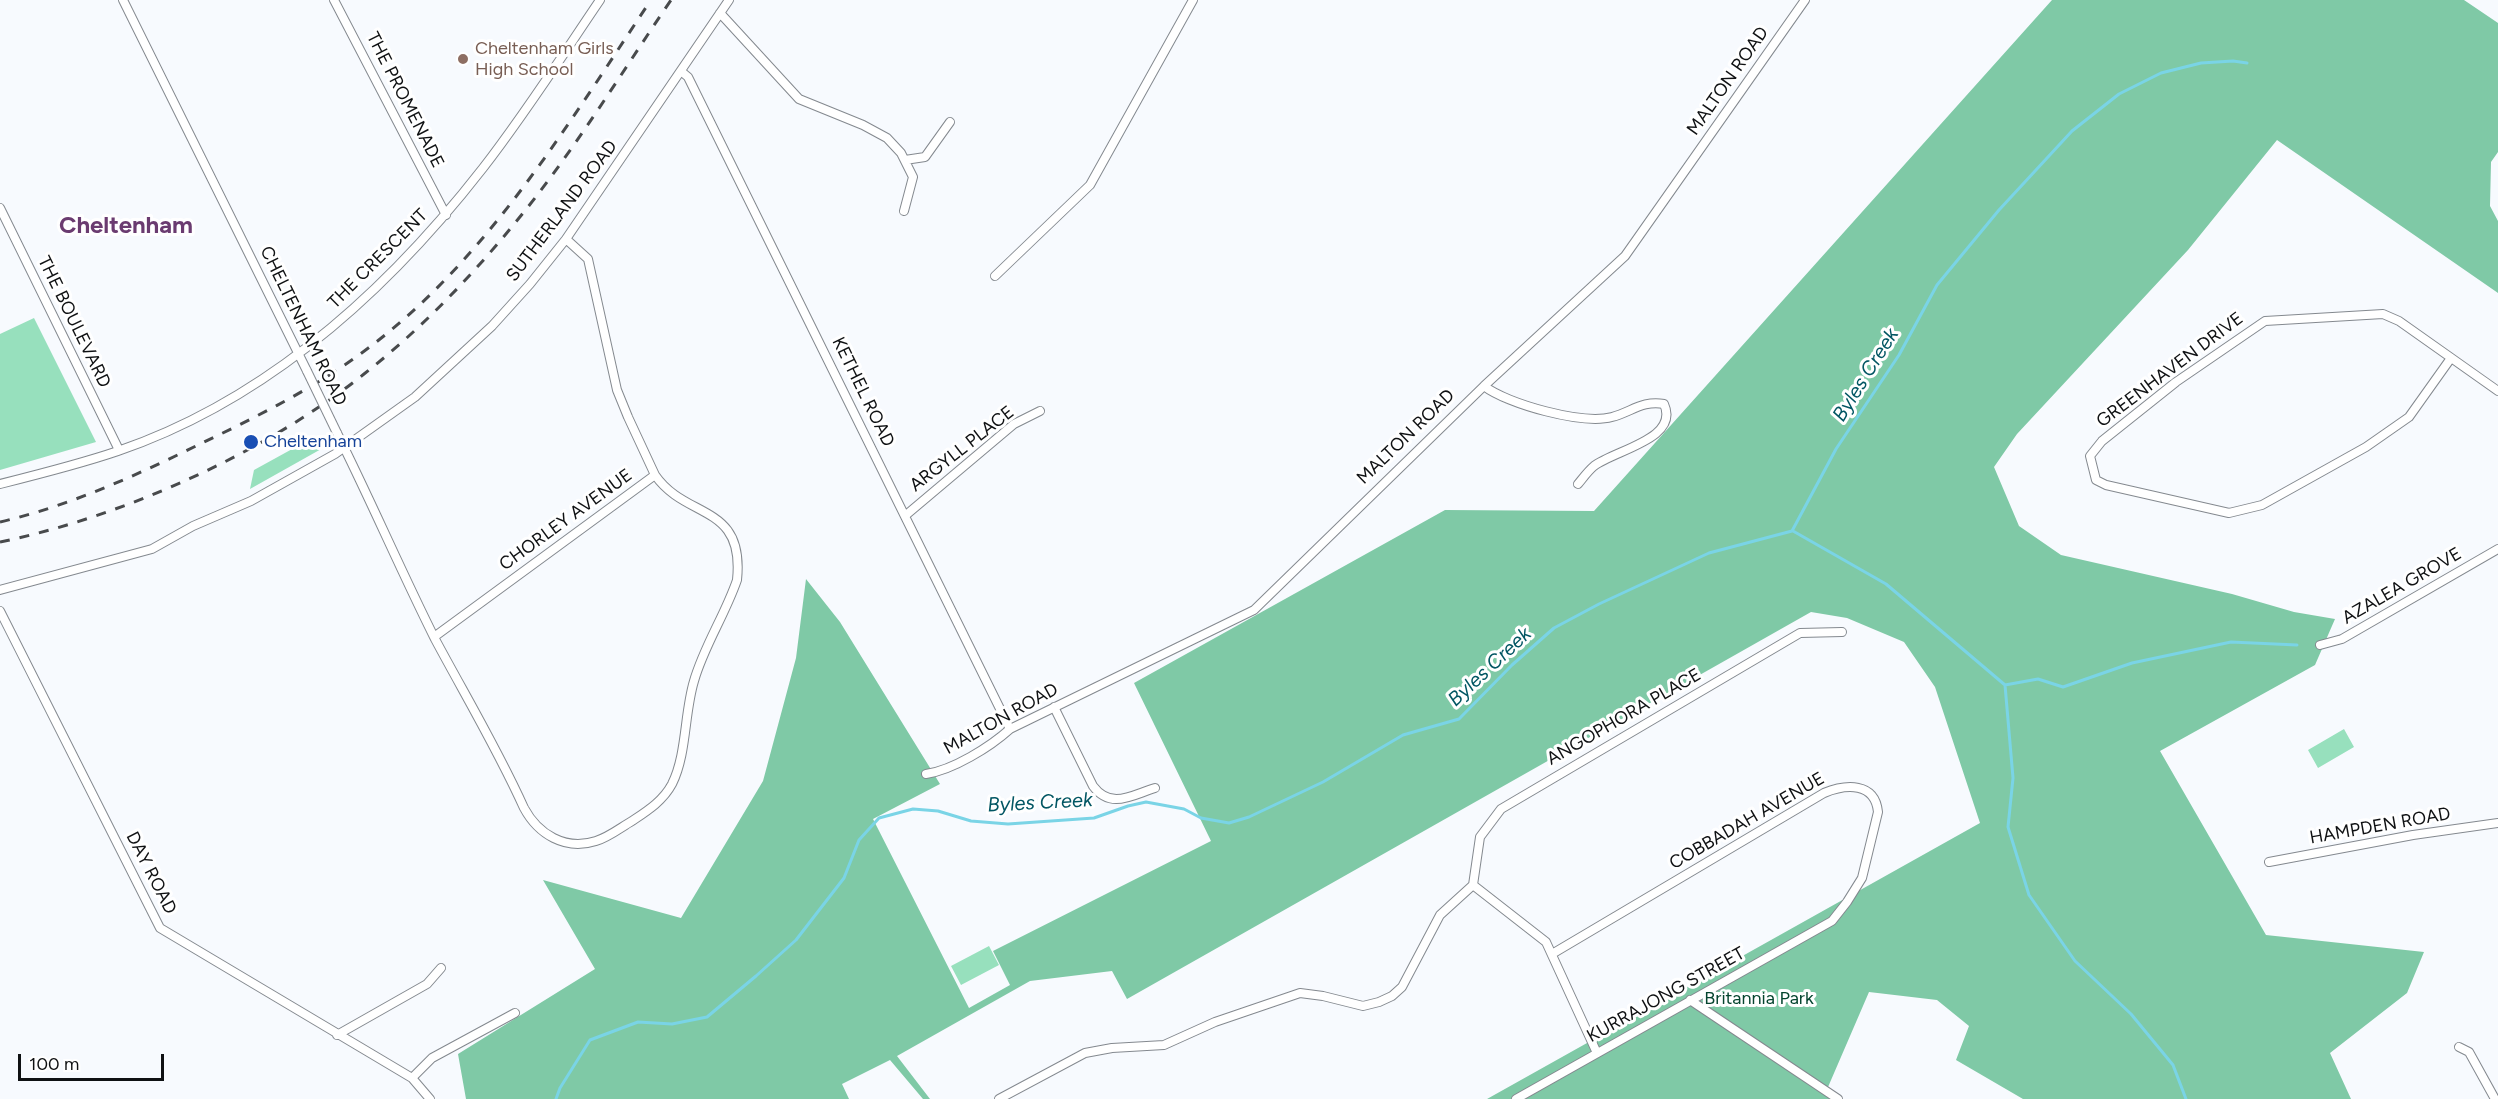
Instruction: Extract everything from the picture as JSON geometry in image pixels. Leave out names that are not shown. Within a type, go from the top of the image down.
[{"type":"street","name":"CHELTENHAM ROAD","points":[[123,0],[299,354],[434,637],[529,818],[543,833],[567,843],[582,844],[606,837],[645,813],[665,795],[676,772],[694,681],[737,580],[738,568],[734,546],[724,526],[706,511],[669,492],[655,475]]},
{"type":"street","name":"THE PROMENADE","points":[[334,0],[446,215]]},
{"type":"street","name":"THE CRESCENT","points":[[0,484],[119,450],[200,414],[258,382],[299,354],[373,291],[446,215],[509,132],[600,0]]},
{"type":"street","name":"SUTHERLAND ROAD","points":[[0,590],[152,549],[194,526],[251,501],[344,447],[415,398],[453,363],[530,284],[566,239],[729,0]]},
{"type":"street","points":[[995,276],[1090,185],[1193,0]]},
{"type":"street","name":"MALTON ROAD","points":[[926,774],[941,771],[991,745],[1010,729],[1254,610],[1484,386],[1625,256],[1805,0]]},
{"type":"street","points":[[720,13],[799,99],[878,132],[895,145],[914,180],[904,211]]},
{"type":"street","name":"KETHEL ROAD","points":[[682,72],[688,77],[1010,729]]},
{"type":"street","points":[[905,160],[926,157],[950,122]]},
{"type":"street","name":"THE BOULEVARD","points":[[0,208],[119,450]]},
{"type":"street","name":"CHORLEY AVENUE","points":[[434,637],[655,475],[617,390],[588,259],[566,239]]},
{"type":"street","name":"GREENHAVEN DRIVE","points":[[2451,358],[2409,417],[2366,447],[2262,505],[2229,513],[2116,488],[2096,480],[2090,456],[2102,441],[2176,382],[2265,321],[2383,314],[2399,321],[2498,391]]},
{"type":"street","points":[[1484,386],[1496,395],[1571,418],[1610,418],[1652,401],[1664,404],[1668,413],[1664,428],[1645,441],[1593,467],[1578,484]]},
{"type":"street","name":"ARGYLL PLACE","points":[[906,515],[1014,424],[1040,411]]},
{"type":"street","name":"AZALEA GROVE","points":[[2320,645],[2342,639],[2498,549]]},
{"type":"street","name":"DAY ROAD","points":[[0,611],[159,928],[412,1078],[430,1099]]},
{"type":"street","name":"ANGOPHORA PLACE","points":[[1473,885],[1480,837],[1501,809],[1800,633],[1842,632]]},
{"type":"street","points":[[1054,707],[1094,786],[1103,796],[1117,800],[1155,788]]},
{"type":"street","name":"COBBADAH AVENUE","points":[[1552,954],[1824,793],[1839,787],[1860,787],[1874,797],[1878,812],[1862,878],[1832,921]]},
{"type":"street","name":"HAMPDEN ROAD","points":[[2269,862],[2413,835],[2498,823]]},
{"type":"street","points":[[999,1099],[1085,1053],[1113,1048],[1164,1045],[1215,1022],[1300,993],[1316,994],[1363,1006],[1379,1002],[1392,996],[1402,987],[1440,915],[1473,885],[1546,942],[1597,1053]]},
{"type":"street","name":"KURRAJONG STREET","points":[[1516,1099],[1832,921]]},
{"type":"street","points":[[337,1035],[427,984],[441,968]]},
{"type":"street","points":[[1690,1000],[1838,1099]]},
{"type":"street","points":[[412,1078],[432,1058],[515,1013]]},
{"type":"street","points":[[2459,1047],[2469,1052],[2495,1099]]},
{"type":"green space","name":"Britannia Park","points":[[2052,0],[2464,0],[2498,23],[2498,152],[2491,162],[2490,206],[2498,221],[2498,293],[2277,140],[2188,250],[2017,434],[1994,467],[2019,526],[2061,555],[2232,594],[2294,612],[2335,619],[2315,665],[2160,751],[2266,935],[2424,952],[2407,993],[2330,1053],[2351,1099],[2023,1099],[1956,1060],[1969,1026],[1937,1000],[1869,992],[1825,1094],[1832,1099],[1487,1099],[1980,823],[1935,687],[1904,642],[1847,618],[1811,612],[1127,999],[1112,971],[1030,981],[897,1056],[930,1099],[923,1099],[890,1060],[842,1084],[849,1099],[466,1099],[458,1054],[595,969],[543,880],[681,918],[763,781],[796,658],[806,579],[840,622],[940,784],[873,819],[969,1008],[1010,985],[993,951],[1211,841],[1134,683],[1445,510],[1594,511]]},
{"type":"green space","points":[[34,318],[96,442],[0,470],[0,334]]},
{"type":"green space","points":[[314,437],[323,448],[250,489],[254,470]]},
{"type":"green space","points":[[2344,729],[2354,747],[2318,768],[2308,750]]},
{"type":"green space","points":[[989,946],[999,965],[961,985],[951,966]]},
{"type":"waterway","name":"Byles Creek","points":[[556,1099],[560,1088],[590,1040],[638,1022],[672,1024],[707,1017],[756,976],[796,940],[844,878],[859,840],[879,818],[913,809],[938,811],[971,821],[1008,824],[1094,818],[1146,802],[1184,809],[1201,818],[1229,823],[1249,817],[1323,782],[1403,735],[1459,719],[1512,665],[1554,628],[1599,604],[1709,553],[1792,531],[1836,449],[1899,355],[1937,285],[1999,210],[2072,131],[2119,94],[2161,73],[2201,63],[2233,61],[2247,63]]},
{"type":"waterway","points":[[1793,531],[1886,584],[2005,685],[2013,778],[2008,827],[2029,895],[2075,961],[2131,1014],[2173,1065],[2186,1099]]},
{"type":"waterway","points":[[2005,685],[2038,679],[2063,687],[2132,663],[2231,642],[2297,645]]},
{"type":"railway","points":[[0,522],[51,508],[101,489],[240,424],[344,366],[408,316],[486,234],[522,189],[651,0]]},
{"type":"railway","points":[[0,542],[95,516],[191,478],[283,430],[326,403],[364,374],[444,303],[515,223],[576,142],[671,0]]},
{"type":"place","name":"Cheltenham Girls High School","points":[[463,59]]},
{"type":"place","name":"Cheltenham","points":[[251,442]]},
{"type":"district","name":"Cheltenham","points":[[126,226]]}]
